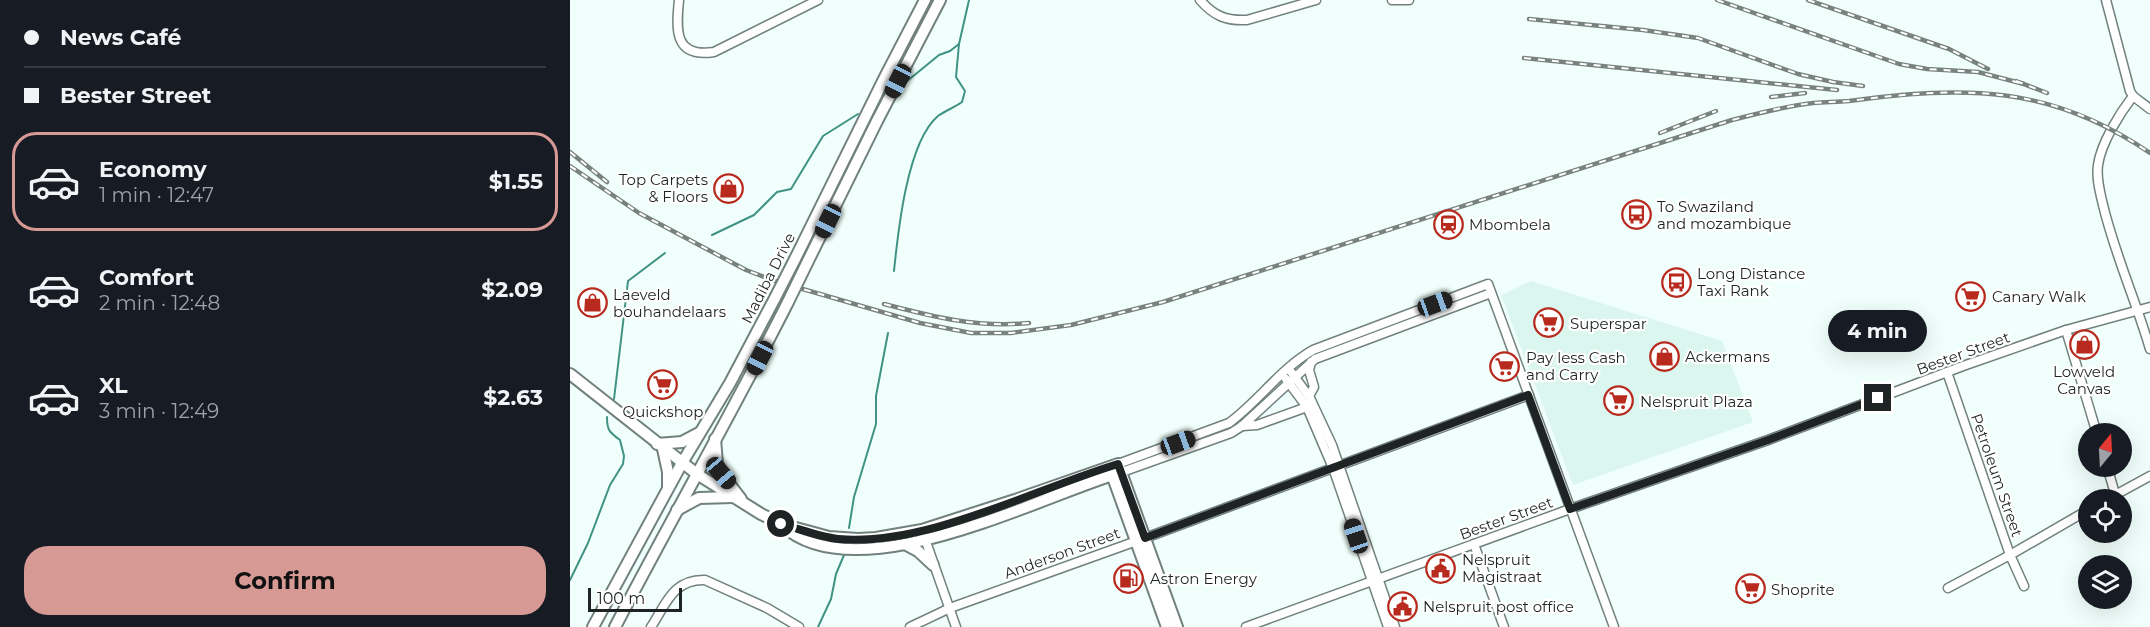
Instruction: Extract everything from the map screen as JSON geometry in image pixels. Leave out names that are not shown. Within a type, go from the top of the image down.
[{"type":"main road","points":[[885,76],[917,0]]},
{"type":"main road","name":"Madiba Drive","points":[[593,627],[682,463],[776,298],[925,0]]},
{"type":"main road","name":"Madiba Drive","points":[[615,627],[715,439],[741,395],[877,121],[940,0]]},
{"type":"main road","points":[[570,374],[697,474],[781,524],[800,538],[839,548],[876,548],[905,544],[1004,504],[1115,469],[1167,627]]},
{"type":"main road","points":[[660,447],[682,442],[701,431]]},
{"type":"main road","points":[[715,439],[717,464],[738,499]]},
{"type":"main road","points":[[660,447],[668,472],[668,489]]},
{"type":"main road","points":[[677,510],[699,498],[738,499]]},
{"type":"main road","points":[[781,524],[839,539],[923,535]]},
{"type":"main road","points":[[1140,540],[1177,627]]},
{"type":"main road","points":[[905,544],[918,551],[933,565]]},
{"type":"street","points":[[679,0],[678,34],[683,45],[691,51],[703,54],[714,52],[818,0]]},
{"type":"street","points":[[1200,0],[1216,16],[1235,21],[1247,20],[1316,0]]},
{"type":"street","points":[[1392,0],[1409,0]]},
{"type":"street","points":[[2106,0],[2128,85],[2133,96],[2150,109]]},
{"type":"street","points":[[2133,96],[2122,111],[2106,142],[2097,169],[2099,188],[2112,237],[2139,310],[2150,349]]},
{"type":"street","points":[[1115,469],[1230,433],[1242,426],[1311,362],[1490,289]]},
{"type":"street","points":[[1115,469],[1228,423],[1285,370],[1313,350],[1490,289]]},
{"type":"street","points":[[1490,289],[1614,627]]},
{"type":"street","name":"Bester Street","points":[[1246,627],[1570,509],[1768,440],[1947,372],[2066,330],[2150,307]]},
{"type":"street","points":[[2066,330],[2094,423]]},
{"type":"street","points":[[1309,396],[1314,387],[1309,370],[1311,362]]},
{"type":"street","points":[[1285,370],[1307,407],[1337,467]]},
{"type":"street","name":"Petroleum Street","points":[[1947,372],[2010,555],[2024,586]]},
{"type":"street","points":[[1292,380],[1309,396],[1337,467],[1388,627]]},
{"type":"street","name":"Anderson Street","points":[[910,627],[950,608],[1140,540],[1528,395]]},
{"type":"street","points":[[1242,426],[1257,425],[1307,407]]},
{"type":"street","points":[[2125,489],[2150,476]]},
{"type":"street","points":[[1948,588],[2078,516]]},
{"type":"street","points":[[923,535],[957,627]]},
{"type":"street","points":[[1474,544],[1504,627]]},
{"type":"street","points":[[651,627],[674,591],[682,584],[695,580],[705,580],[785,623],[799,627]]},
{"type":"street","points":[[1374,580],[1395,627]]},
{"type":"shaded area","points":[[1531,281],[1722,341],[1753,422],[1573,485],[1501,295]]},
{"type":"waterway","points":[[906,82],[939,55],[959,44],[969,0]]},
{"type":"waterway","points":[[894,271],[906,189],[919,146],[927,129],[938,116],[962,102],[965,91],[956,77],[959,44]]},
{"type":"waterway","points":[[712,235],[754,215],[777,192],[791,189],[823,136],[858,114]]},
{"type":"waterway","points":[[614,399],[628,281],[665,253]]},
{"type":"waterway","points":[[849,528],[854,497],[876,424],[876,396],[888,333]]},
{"type":"waterway","points":[[570,580],[588,543],[610,485],[623,464],[624,456],[620,440],[609,430],[607,417]]},
{"type":"waterway","points":[[818,627],[831,599],[836,574],[844,555]]},
{"type":"railway","points":[[1717,0],[1899,64],[1927,69],[1978,72],[2024,84]]},
{"type":"railway","points":[[1808,0],[1949,49],[1988,69]]},
{"type":"railway","points":[[1529,19],[1643,30],[1698,38],[1798,74],[1863,86]]},
{"type":"railway","points":[[1524,58],[1837,90]]},
{"type":"railway","points":[[2016,81],[2047,93]]},
{"type":"railway","points":[[1771,97],[1805,93]]},
{"type":"railway","points":[[570,166],[639,213],[746,270],[775,281],[920,323],[971,333],[1011,333],[1071,325],[1163,302],[1732,120],[1803,104],[1931,93],[2005,96],[2041,102],[2077,114],[2113,130],[2150,153]]},
{"type":"railway","points":[[1660,133],[1716,111]]},
{"type":"railway","points":[[570,152],[607,182]]},
{"type":"railway","points":[[884,304],[973,323],[1029,323]]},
{"type":"place","name":"Top Carpets & Floors","points":[[729,188]]},
{"type":"place","name":"To Swaziland and mozambique","points":[[1636,215]]},
{"type":"place","name":"Mbombela","points":[[1448,224]]},
{"type":"place","name":"Long Distance Taxi Rank","points":[[1676,282]]},
{"type":"place","name":"Canary Walk","points":[[1971,296]]},
{"type":"place","name":"Laeveld bouhandelaars","points":[[592,303]]},
{"type":"place","name":"Superspar","points":[[1549,323]]},
{"type":"place","name":"Lowveld Canvas","points":[[2084,344]]},
{"type":"place","name":"Ackermans","points":[[1664,356]]},
{"type":"place","name":"Pay less Cash and Carry","points":[[1505,366]]},
{"type":"place","name":"Quickshop","points":[[663,384]]},
{"type":"place","name":"Nelspruit Plaza","points":[[1619,401]]},
{"type":"place","name":"Nelspruit Magistraat","points":[[1441,568]]},
{"type":"place","name":"Astron Energy","points":[[1129,578]]},
{"type":"place","name":"Shoprite","points":[[1750,589]]},
{"type":"place","name":"Nelspruit post office","points":[[1402,606]]},
{"type":"route","points":[[781,524],[839,539],[858,540],[894,536],[951,522],[1118,464],[1145,538],[1528,395],[1570,509],[1768,440],[1878,398]]}]
